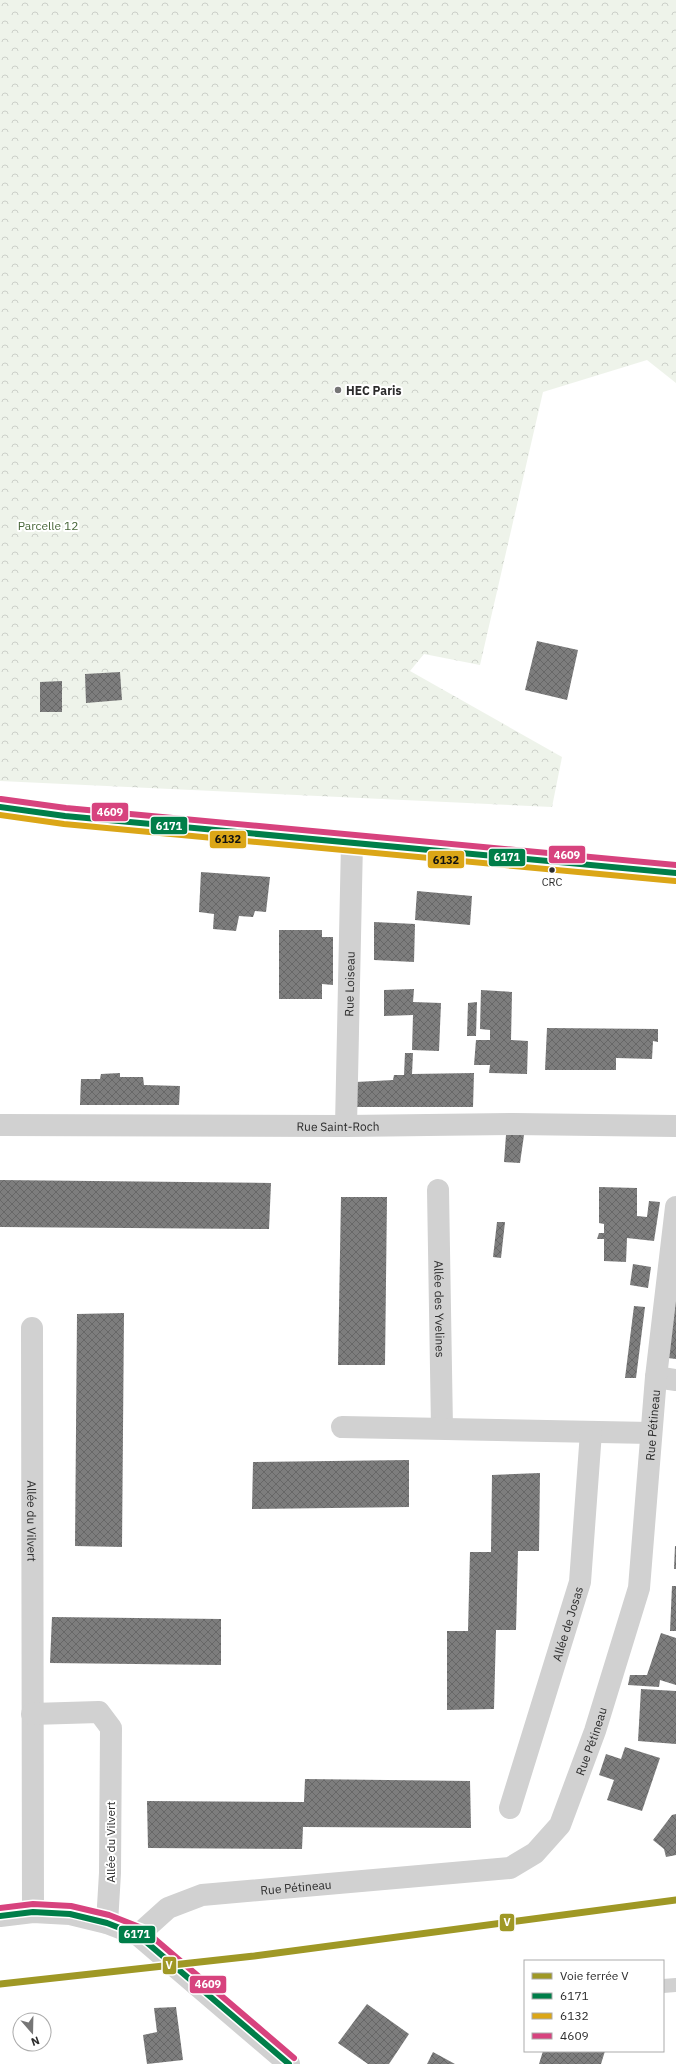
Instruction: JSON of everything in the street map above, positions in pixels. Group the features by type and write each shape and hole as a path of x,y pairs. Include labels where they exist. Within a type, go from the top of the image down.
{"main road":[{"path":"0,807 65,816 676,873"}],"street":[{"name":"Rue Loiseau","path":"346,1126 352,842"},
{"name":"Rue Saint-Roch","path":"0,1125 346,1126 513,1124 676,1126"},
{"name":"Allée des Yvelines","path":"438,1190 442,1428"},
{"name":"Rue Pétineau","path":"138,1935 168,1908 202,1895 510,1868 535,1853 560,1826 596,1731 639,1588 651,1433 666,1378 676,1207"},
{"name":"Allée du Vilvert","path":"32,1328 32,1912"},
{"path":"342,1427 651,1433"},
{"name":"Allée de Josas","path":"510,1808 580,1582 591,1432"},
{"name":"Allée du Vilvert","path":"32,1714 99,1712 110,1728 110,1873 107,1922"},
{"path":"0,1916 32,1912 70,1914 107,1922 138,1935 289,2064"}],"lane":[{"path":"664,1986 676,1984"}],"green space":[{"name":"HEC Paris","path":"0,0 676,0 676,383 647,360 543,392 480,665 424,654 410,671 562,757 552,807 0,781"}],"building":[{"path":"537,641 578,650 567,700 525,690"},
{"path":"120,672 122,700 86,703 85,674"},
{"path":"62,681 62,712 40,712 40,682"},
{"path":"201,872 270,877 266,912 255,911 253,917 239,916 236,931 213,929 214,914 199,912"},
{"path":"417,891 472,896 470,925 415,920"},
{"path":"374,922 415,924 414,962 374,960"},
{"path":"279,930 322,930 322,937 333,937 333,985 322,984 322,999 279,999"},
{"path":"414,989 413,1002 441,1003 439,1051 412,1050 413,1015 384,1016 384,990"},
{"path":"481,990 512,992 511,1040 528,1041 527,1074 489,1073 490,1065 474,1065 476,1040 490,1040 490,1030 480,1029"},
{"path":"477,1002 476,1036 467,1036 468,1003"},
{"path":"547,1028 658,1029 658,1042 653,1041 652,1059 616,1058 616,1070 545,1070"},
{"path":"405,1053 413,1053 412,1074 474,1073 473,1107 356,1107 356,1082 393,1080 394,1075 404,1075"},
{"path":"120,1073 120,1077 143,1077 144,1085 180,1086 179,1105 80,1105 81,1079 100,1079 101,1074"},
{"path":"506,1135 524,1135 520,1163 504,1162"},
{"path":"0,1180 271,1183 269,1229 0,1227"},
{"path":"599,1187 637,1188 637,1216 647,1217 649,1201 660,1202 654,1241 627,1238 626,1262 604,1261 604,1239 597,1239 599,1233 604,1233 604,1224 599,1223"},
{"path":"341,1197 387,1197 385,1365 338,1365"},
{"path":"497,1222 505,1222 501,1258 493,1257"},
{"path":"633,1264 651,1267 648,1288 630,1285"},
{"path":"676,1293 676,1359 668,1358"},
{"path":"634,1306 645,1307 636,1378 625,1378"},
{"path":"124,1313 122,1547 75,1546 77,1314"},
{"path":"409,1460 409,1507 252,1509 253,1462"},
{"path":"540,1473 539,1551 518,1551 516,1630 496,1630 494,1709 447,1710 447,1631 468,1631 470,1552 491,1552 492,1475"},
{"path":"675,1546 676,1569 674,1569"},
{"path":"672,1586 676,1586 676,1631 670,1631"},
{"path":"52,1617 221,1619 221,1665 50,1663"},
{"path":"661,1633 676,1638 676,1685 660,1680 659,1687 628,1685 630,1675 647,1675"},
{"path":"641,1689 676,1691 676,1744 638,1741"},
{"path":"625,1747 660,1758 642,1811 607,1800 614,1780 599,1775 606,1754 621,1759"},
{"path":"305,1779 470,1781 471,1828 303,1827 302,1849 148,1848 147,1801 304,1802"},
{"path":"676,1814 676,1855 666,1857 664,1849 653,1840 672,1815"},
{"path":"367,2004 409,2034 389,2064 368,2064 338,2043"},
{"path":"176,2007 183,2060 147,2064 143,2035 157,2032 154,2008"},
{"path":"433,2052 455,2064 427,2064"},
{"path":"543,2052 605,2052 601,2064 539,2064"}],"rail line":[{"name":"V","path":"0,1984 254,1956 676,1900"}],"transit line":[{"name":"4609","path":"1,799 66,808 676,865"},
{"name":"6171","path":"0,807 65,816 676,873"},
{"name":"6132","path":"0,815 64,824 675,881"},
{"name":"4609","path":"0,1908 33,1904 71,1906 109,1915 142,1928 294,2058"},
{"name":"6171","path":"0,1916 33,1912 70,1914 107,1923 138,1935 289,2064"}],"place":[{"name":"HEC Paris","path":"338,390"},
{"name":"CRC","path":"552,870"}],"park label":[{"name":"Parcelle 12","path":"48,525"}]}
